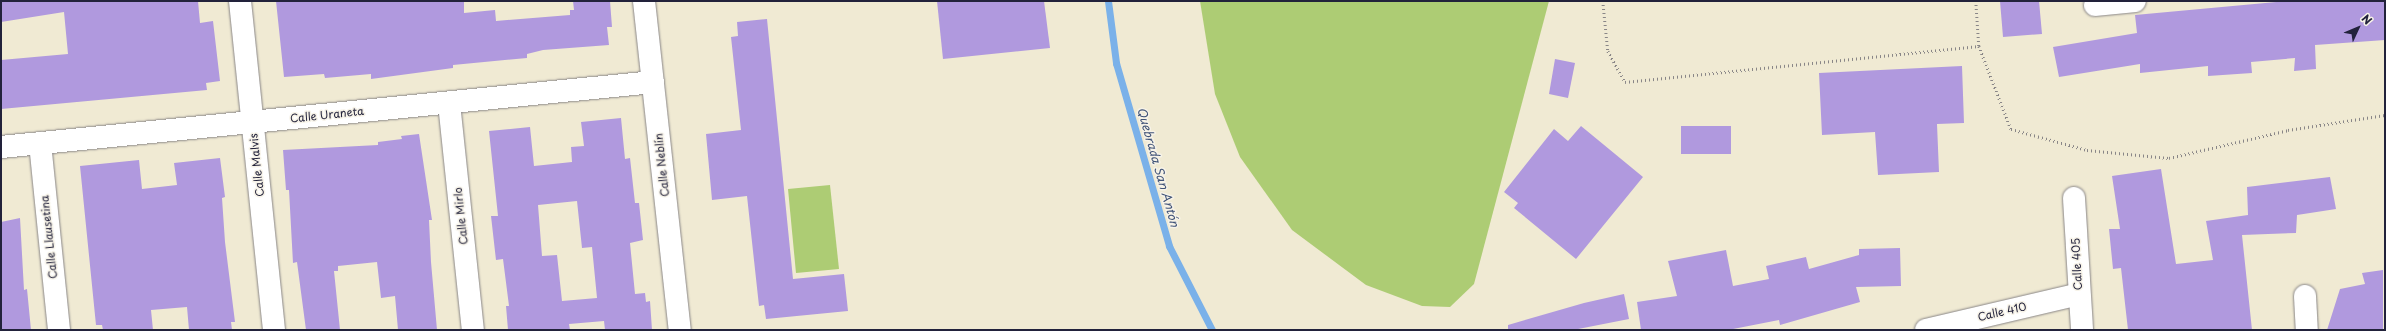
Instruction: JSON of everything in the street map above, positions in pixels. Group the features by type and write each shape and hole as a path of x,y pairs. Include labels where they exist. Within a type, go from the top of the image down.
{"street":[{"name":"Calle Malvis","path":"240,1 274,330"},
{"name":"Calle Neblín","path":"644,1 680,330"},
{"path":"2095,5 2135,1"},
{"name":"Calle Uraneta","path":"1,147 653,82"},
{"name":"Calle Mirlo","path":"449,103 473,330"},
{"name":"Calle Llausetina","path":"40,143 59,330"},
{"name":"Calle 405","path":"2074,198 2082,330"},
{"name":"Calle 410","path":"1926,330 2079,294"},
{"path":"2305,296 2308,330"}],"path":[{"path":"1603,1 1608,51 1625,82 1979,46"},
{"path":"1976,1 1979,46 2011,129 2087,150 2169,158 2288,130 2385,115"}],"green space":[{"path":"1200,1 1549,1 1474,284 1450,307 1422,306 1366,285 1292,230 1240,157 1215,94"},
{"path":"830,185 839,269 796,273 788,189"}],"building":[{"path":"1,1 198,1 200,23 213,21 220,81 206,83 207,90 1,109 1,60 68,54 64,12 1,22"},
{"path":"276,1 464,1 464,13 495,10 496,21 570,15 570,10 574,10 573,1 610,1 612,27 607,27 609,45 543,50 527,54 527,58 453,65 453,68 371,79 371,74 325,78 324,74 284,77"},
{"path":"937,1 1044,1 1050,48 943,59"},
{"path":"2000,1 2039,1 2042,34 2003,37"},
{"path":"2287,1 2385,1 2385,40 2315,45 2316,69 2294,71 2295,58 2251,62 2252,73 2208,76 2208,66 2140,73 2140,64 2059,77 2053,47 2137,33 2135,15"},
{"path":"767,19 793,279 844,274 848,311 766,319 764,305 759,306 747,196 712,200 706,134 741,130 731,37 738,36 737,22"},
{"path":"1555,59 1575,63 1568,98 1549,94"},
{"path":"1962,66 1964,123 1937,124 1939,172 1878,175 1875,132 1822,135 1819,73"},
{"path":"621,118 625,159 630,158 635,203 639,203 643,240 630,243 635,294 645,293 646,302 650,301 652,330 605,330 604,321 569,324 570,330 508,330 506,306 509,306 503,259 496,260 491,216 498,216 489,131 530,127 534,166 572,162 571,147 584,146 581,122","holes":["577,201 582,248 592,247 597,298 562,301 557,255 542,256 538,205"]},
{"path":"1581,126 1643,177 1576,259 1514,208 1518,203 1504,192 1554,129 1568,141"},
{"path":"1681,126 1731,126 1731,154 1681,154"},
{"path":"419,134 432,220 429,220 437,330 398,330 395,296 381,298 377,262 338,266 338,271 334,271 340,330 306,330 297,262 293,263 289,190 286,190 283,150 378,145 378,142 402,139 401,136"},
{"path":"220,158 225,197 222,198 225,242 235,322 231,322 232,330 189,330 187,307 151,310 153,330 103,330 102,325 96,325 80,166 139,160 142,189 177,185 174,163"},
{"path":"2161,169 2176,264 2213,260 2206,221 2248,215 2247,187 2330,177 2336,209 2297,215 2296,233 2242,235 2252,330 2128,330 2121,268 2113,269 2109,229 2120,229 2112,176"},
{"path":"20,218 24,290 27,289 31,330 1,330 1,222"},
{"path":"1900,248 1901,286 1856,287 1860,302 1780,325 1779,320 1728,330 1641,330 1637,302 1677,296 1668,261 1726,250 1733,286 1769,279 1766,266 1806,257 1809,269 1859,255 1859,249"},
{"path":"2383,270 2383,330 2327,330 2340,289 2365,284 2362,273"},
{"path":"1624,294 1629,319 1573,330 1508,330 1508,325 1584,303"}],"waterway":[{"name":"Quebrada San Antón","path":"1108,1 1116,63 1169,246 1212,330"}]}
